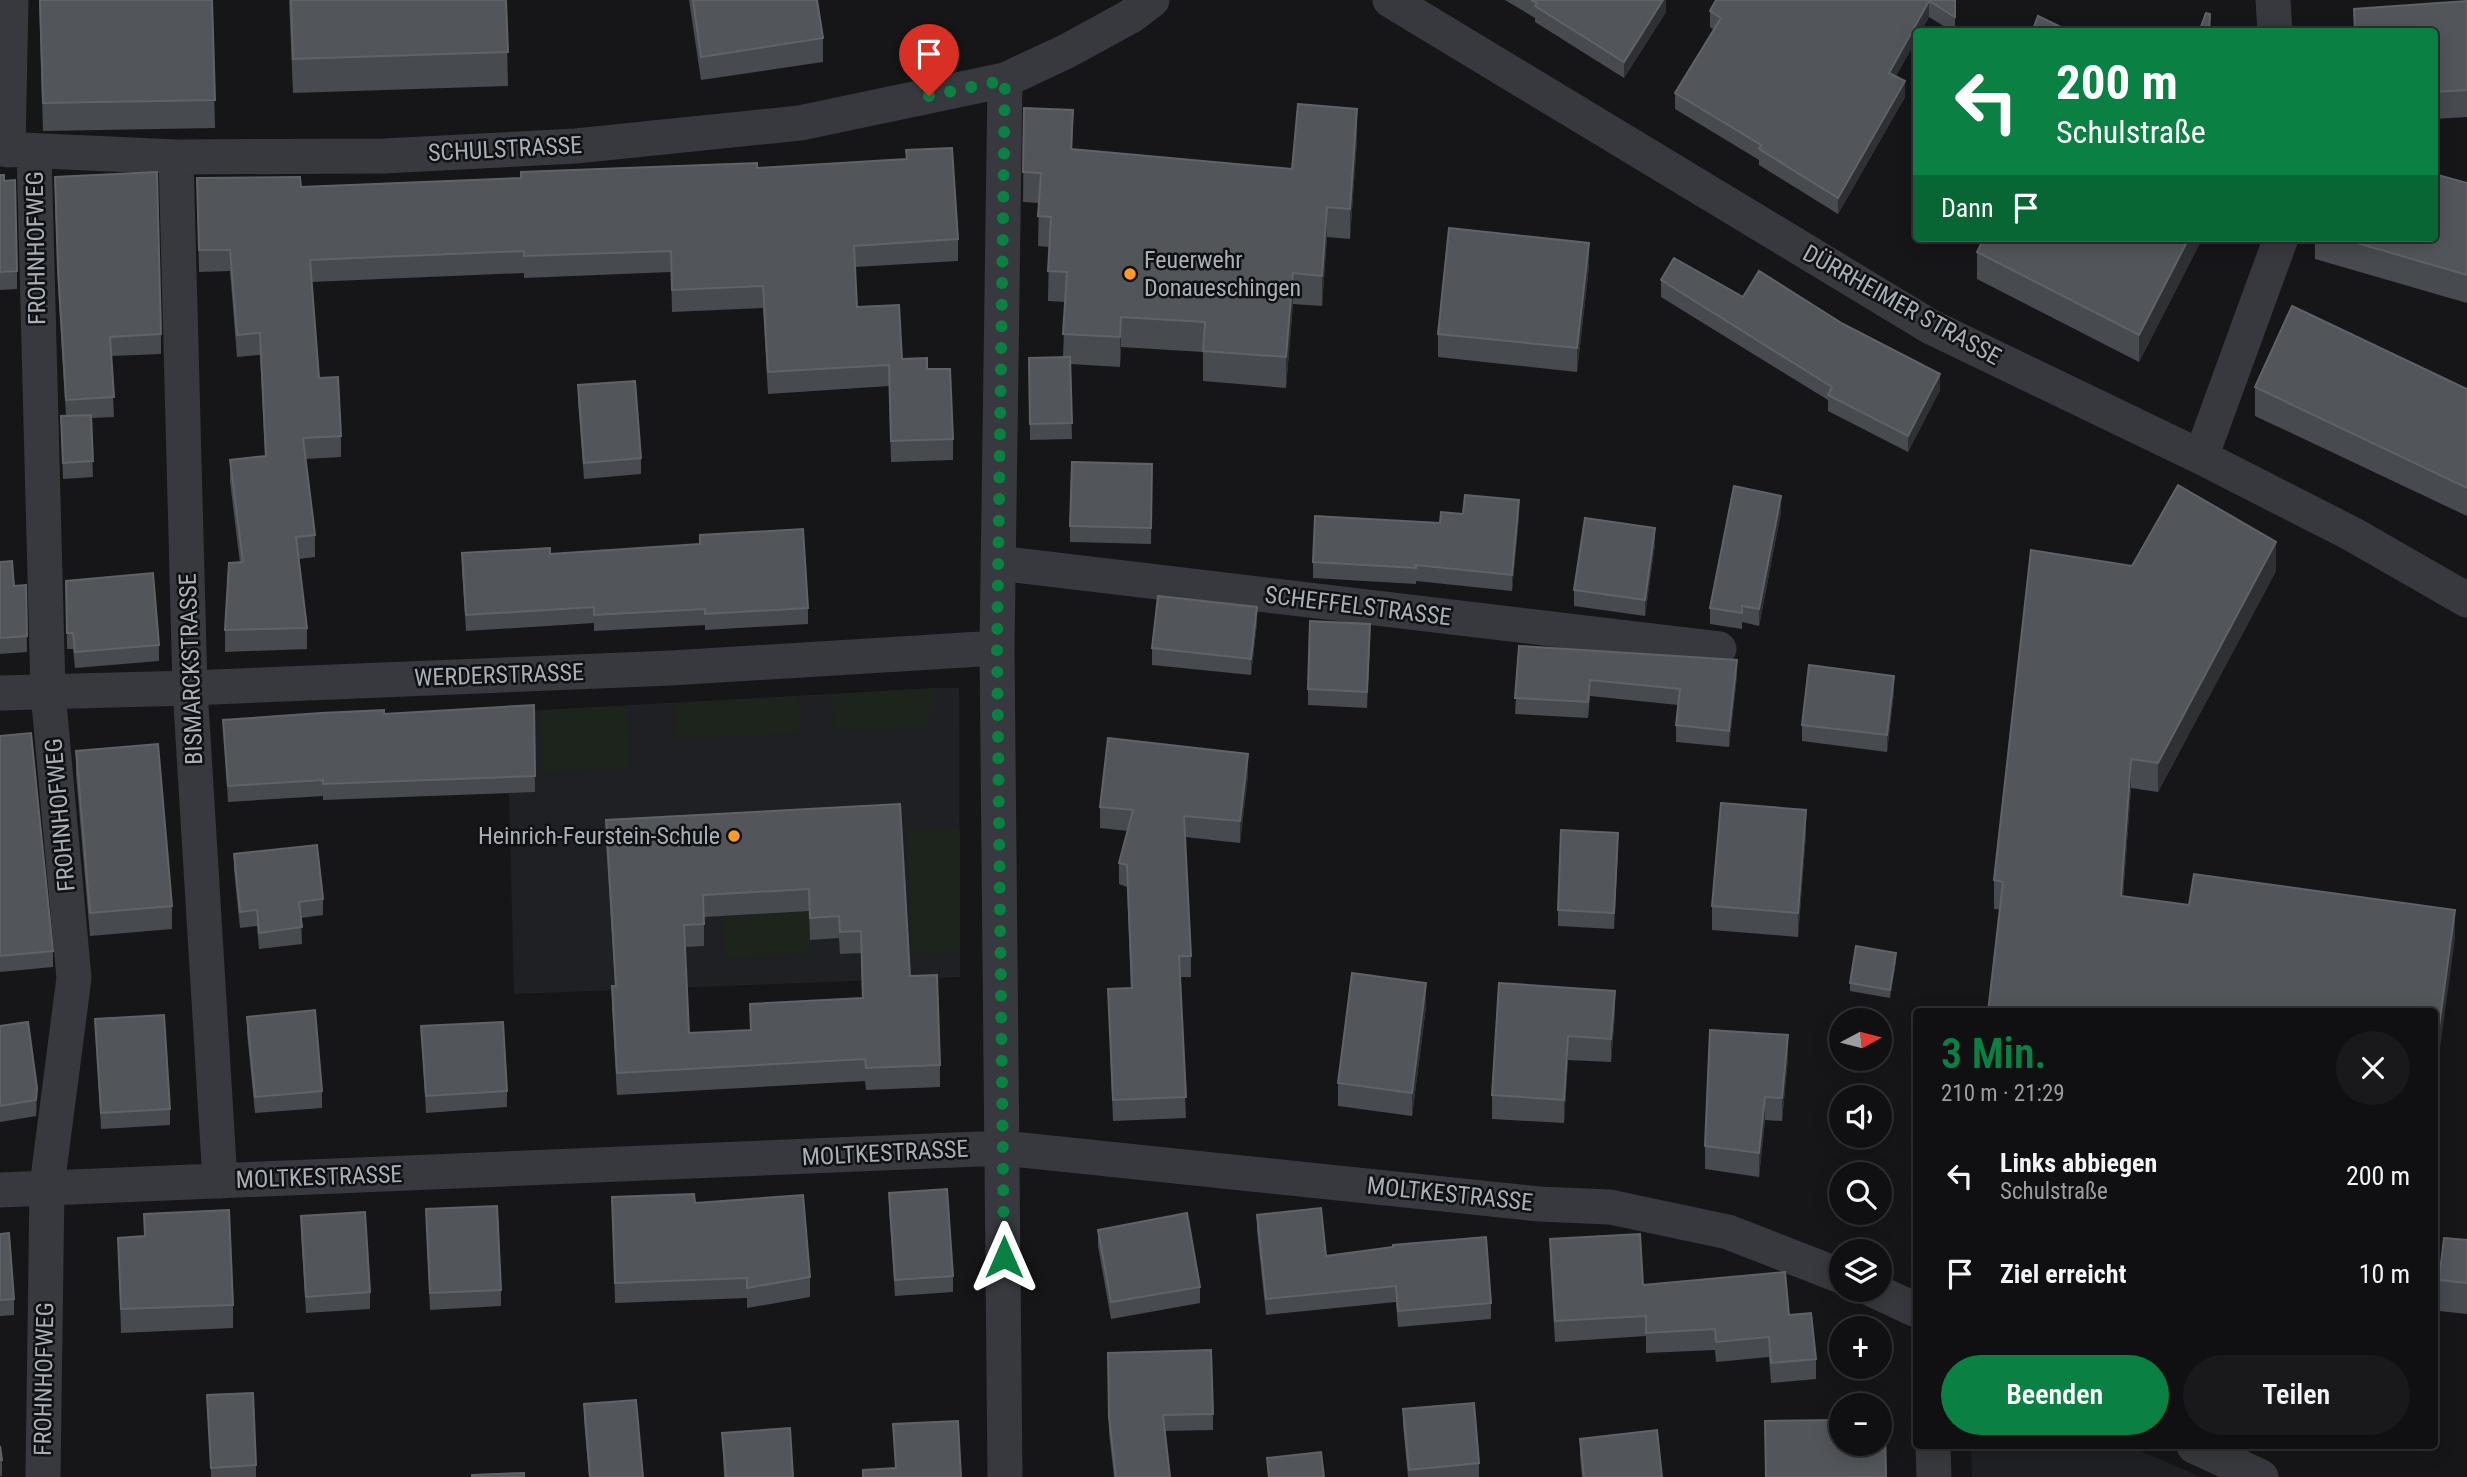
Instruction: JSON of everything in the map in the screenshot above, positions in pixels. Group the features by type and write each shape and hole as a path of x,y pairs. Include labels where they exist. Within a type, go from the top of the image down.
{"street":[{"name":"FROHNHOFWEG","path":"11,0 14,150 48,692 74,978 47,1186 43,1477"},
{"name":"SCHULSTRASSE","path":"14,150 176,157 384,156 576,146 800,123 1005,80 1067,51 1131,16 1152,0"},
{"name":"DÜRRHEIMER STRASSE","path":"1391,0 1931,327 2201,457 2351,534 2467,600"},
{"path":"2273,0 2276,28"},
{"path":"1005,80 997,648 1005,1477"},
{"name":"BISMARCKSTRASSE","path":"176,157 190,688 220,1181"},
{"path":"2201,457 2280,242"},
{"name":"SCHEFFELSTRASSE","path":"998,563 1719,649"},
{"name":"WERDERSTRASSE","path":"0,693 190,688 657,668 997,648"},
{"name":"MOLTKESTRASSE","path":"0,1190 1003,1147 1539,1203 1610,1207 1728,1232 1829,1271"},
{"path":"1892,1299 1913,1309"},
{"path":"1933,1449 1934,1477"},
{"path":"2200,1449 2261,1477"}],"shaded area":[{"path":"934,688 934,713 925,713 925,727 834,730 833,694"},
{"name":"Heinrich-Feurstein-Schule","path":"959,688 960,977 514,994 507,712"},
{"path":"798,696 800,733 676,739 676,704"},
{"path":"628,706 630,769 542,773 540,710"},
{"path":"906,830 960,830 960,951 913,953"},
{"path":"809,911 811,954 725,958 723,916"},
{"path":"1971,1449 2136,1449 2201,1477 1972,1477"}],"building":[{"path":"40,0 212,0 215,100 43,103"},
{"path":"291,0 506,0 508,52 293,59"},
{"path":"693,0 817,0 823,38 701,57"},
{"path":"1531,0 1663,0 1624,62 1535,6 1537,3"},
{"path":"1716,0 1955,0 1955,17 1929,1 1913,28 1889,73 1905,81 1838,198 1759,149 1761,145 1675,93 1721,18 1710,11"},
{"path":"2467,1 2467,90 2438,92 2438,28 2355,28 2354,9"},
{"path":"2206,13 2210,14 2209,28 2200,28"},
{"path":"2038,16 2063,28 2034,28"},
{"path":"1298,104 1357,109 1350,209 1327,207 1322,276 1293,273 1286,357 1203,351 1205,322 1121,317 1120,337 1063,334 1067,272 1048,271 1051,217 1038,216 1041,173 1023,172 1024,108 1073,110 1071,149 1292,169"},
{"path":"952,148 958,239 854,246 857,307 899,305 902,359 927,358 927,369 950,369 953,439 891,441 889,365 768,372 763,286 672,290 671,251 524,256 524,251 310,260 319,378 338,377 341,436 303,438 315,535 296,537 307,628 225,630 229,563 243,562 230,460 266,456 260,333 237,335 230,250 199,250 197,178 300,177 301,187 521,178 521,172 757,163 757,168 907,159 906,150"},
{"path":"157,172 161,334 110,337 114,397 66,400 55,177"},
{"path":"0,175 4,175 4,181 15,180 17,271 0,272"},
{"path":"2438,175 2467,183 2467,275 2354,242 2438,242"},
{"path":"1449,228 1589,243 1577,348 1438,334"},
{"path":"1982,242 2187,242 2139,335 1977,252"},
{"path":"1674,258 1743,297 1759,271 1843,324 1940,374 1908,436 1828,395 1832,387 1661,280"},
{"path":"2292,306 2467,389 2467,488 2255,387"},
{"path":"1070,357 1072,423 1030,424 1029,358"},
{"path":"635,381 641,458 584,463 578,385"},
{"path":"91,415 93,461 63,463 61,416"},
{"path":"1072,462 1152,464 1151,528 1070,526"},
{"path":"2178,485 2276,542 2158,763 2131,759 2121,896 2189,905 2194,874 2455,910 2438,1034 2438,1008 1988,1008 2003,882 1994,880 2031,550 2132,566"},
{"path":"1734,486 1781,496 1759,609 1742,606 1742,613 1710,608"},
{"path":"1465,495 1519,500 1512,575 1416,565 1416,568 1313,562 1315,516 1440,523 1441,512 1463,514"},
{"path":"1585,518 1655,528 1645,600 1574,590"},
{"path":"803,529 808,608 705,614 705,609 594,615 594,607 466,615 462,553 550,548 550,554 700,544 700,535"},
{"path":"12,561 14,586 26,585 27,636 0,638 0,562"},
{"path":"153,573 159,645 75,652 73,633 67,633 66,581"},
{"path":"1158,596 1257,607 1251,659 1152,648"},
{"path":"1310,621 1370,624 1367,692 1308,689"},
{"path":"1519,646 1737,660 1729,731 1676,725 1680,689 1590,680 1588,702 1515,698"},
{"path":"1809,665 1894,676 1887,735 1802,725"},
{"path":"534,705 535,776 323,784 323,780 228,786 223,720 321,713 384,710 384,714"},
{"path":"31,733 53,951 0,956 0,736"},
{"path":"1108,738 1248,754 1240,821 1184,816 1191,956 1179,956 1186,1097 1113,1100 1108,989 1132,988 1127,865 1119,863 1133,810 1100,807"},
{"path":"158,744 172,906 90,913 76,751"},
{"path":"1721,803 1806,810 1798,913 1712,906"},
{"path":"900,804 910,976 937,975 940,1065 866,1068 865,1059 617,1073 612,986 616,986 606,820","holes":["809,889 810,918 839,916 840,932 861,931 863,998 750,1004 751,1030 689,1033 684,925 704,924 703,895"]},
{"path":"1561,830 1618,833 1614,913 1558,910"},
{"path":"317,845 323,899 299,902 302,927 259,933 257,910 240,912 234,854"},
{"path":"1856,946 1896,953 1890,990 1850,983"},
{"path":"1352,973 1426,983 1412,1093 1338,1083"},
{"path":"1499,983 1615,991 1611,1039 1568,1036 1564,1100 1492,1095"},
{"path":"315,1010 322,1091 255,1097 247,1017"},
{"path":"164,1015 170,1109 101,1113 95,1019"},
{"path":"28,1022 37,1088 36,1100 0,1106 0,1026"},
{"path":"503,1022 507,1091 426,1096 421,1026"},
{"path":"1710,1030 1788,1035 1782,1098 1765,1097 1759,1153 1705,1146"},
{"path":"947,1189 953,1276 895,1280 889,1193"},
{"path":"694,1194 695,1203 803,1195 810,1277 747,1288 747,1278 615,1283 612,1197"},
{"path":"497,1206 501,1290 430,1293 426,1209"},
{"path":"1321,1208 1326,1256 1393,1245 1486,1237 1491,1303 1398,1311 1396,1286 1266,1299 1257,1215"},
{"path":"229,1210 233,1305 121,1309 118,1238 145,1236 144,1214"},
{"path":"365,1212 370,1292 306,1297 301,1216"},
{"path":"1187,1213 1200,1287 1111,1302 1098,1230"},
{"path":"9,1233 14,1299 0,1300 0,1234"},
{"path":"1640,1234 1643,1285 1785,1272 1789,1315 1811,1313 1816,1359 1771,1363 1769,1337 1716,1342 1715,1329 1646,1333 1646,1316 1555,1321 1550,1239"},
{"path":"2444,1238 2467,1240 2467,1283 2439,1280"},
{"path":"1211,1350 1213,1414 1163,1415 1170,1477 1116,1477 1109,1417 1108,1353"},
{"path":"253,1393 256,1465 211,1468 207,1395"},
{"path":"636,1400 643,1477 590,1477 584,1404"},
{"path":"1474,1403 1479,1463 1409,1470 1403,1409"},
{"path":"1829,1420 1829,1456 1886,1456 1886,1477 1766,1477 1765,1421"},
{"path":"958,1421 961,1477 863,1477 863,1470 896,1468 893,1424"},
{"path":"790,1428 793,1477 726,1477 722,1433"},
{"path":"1657,1430 1662,1477 1584,1477 1580,1439"},
{"path":"1321,1452 1324,1477 1269,1477 1267,1458"},
{"path":"524,1473 524,1477 472,1477 472,1475"}],"place":[{"name":"Feuerwehr Donaueschingen","path":"1130,274"},
{"name":"Heinrich-Feurstein-Schule","path":"734,836"}],"route":[{"path":"929,96 1005,80 997,648 1004,1257"}]}
